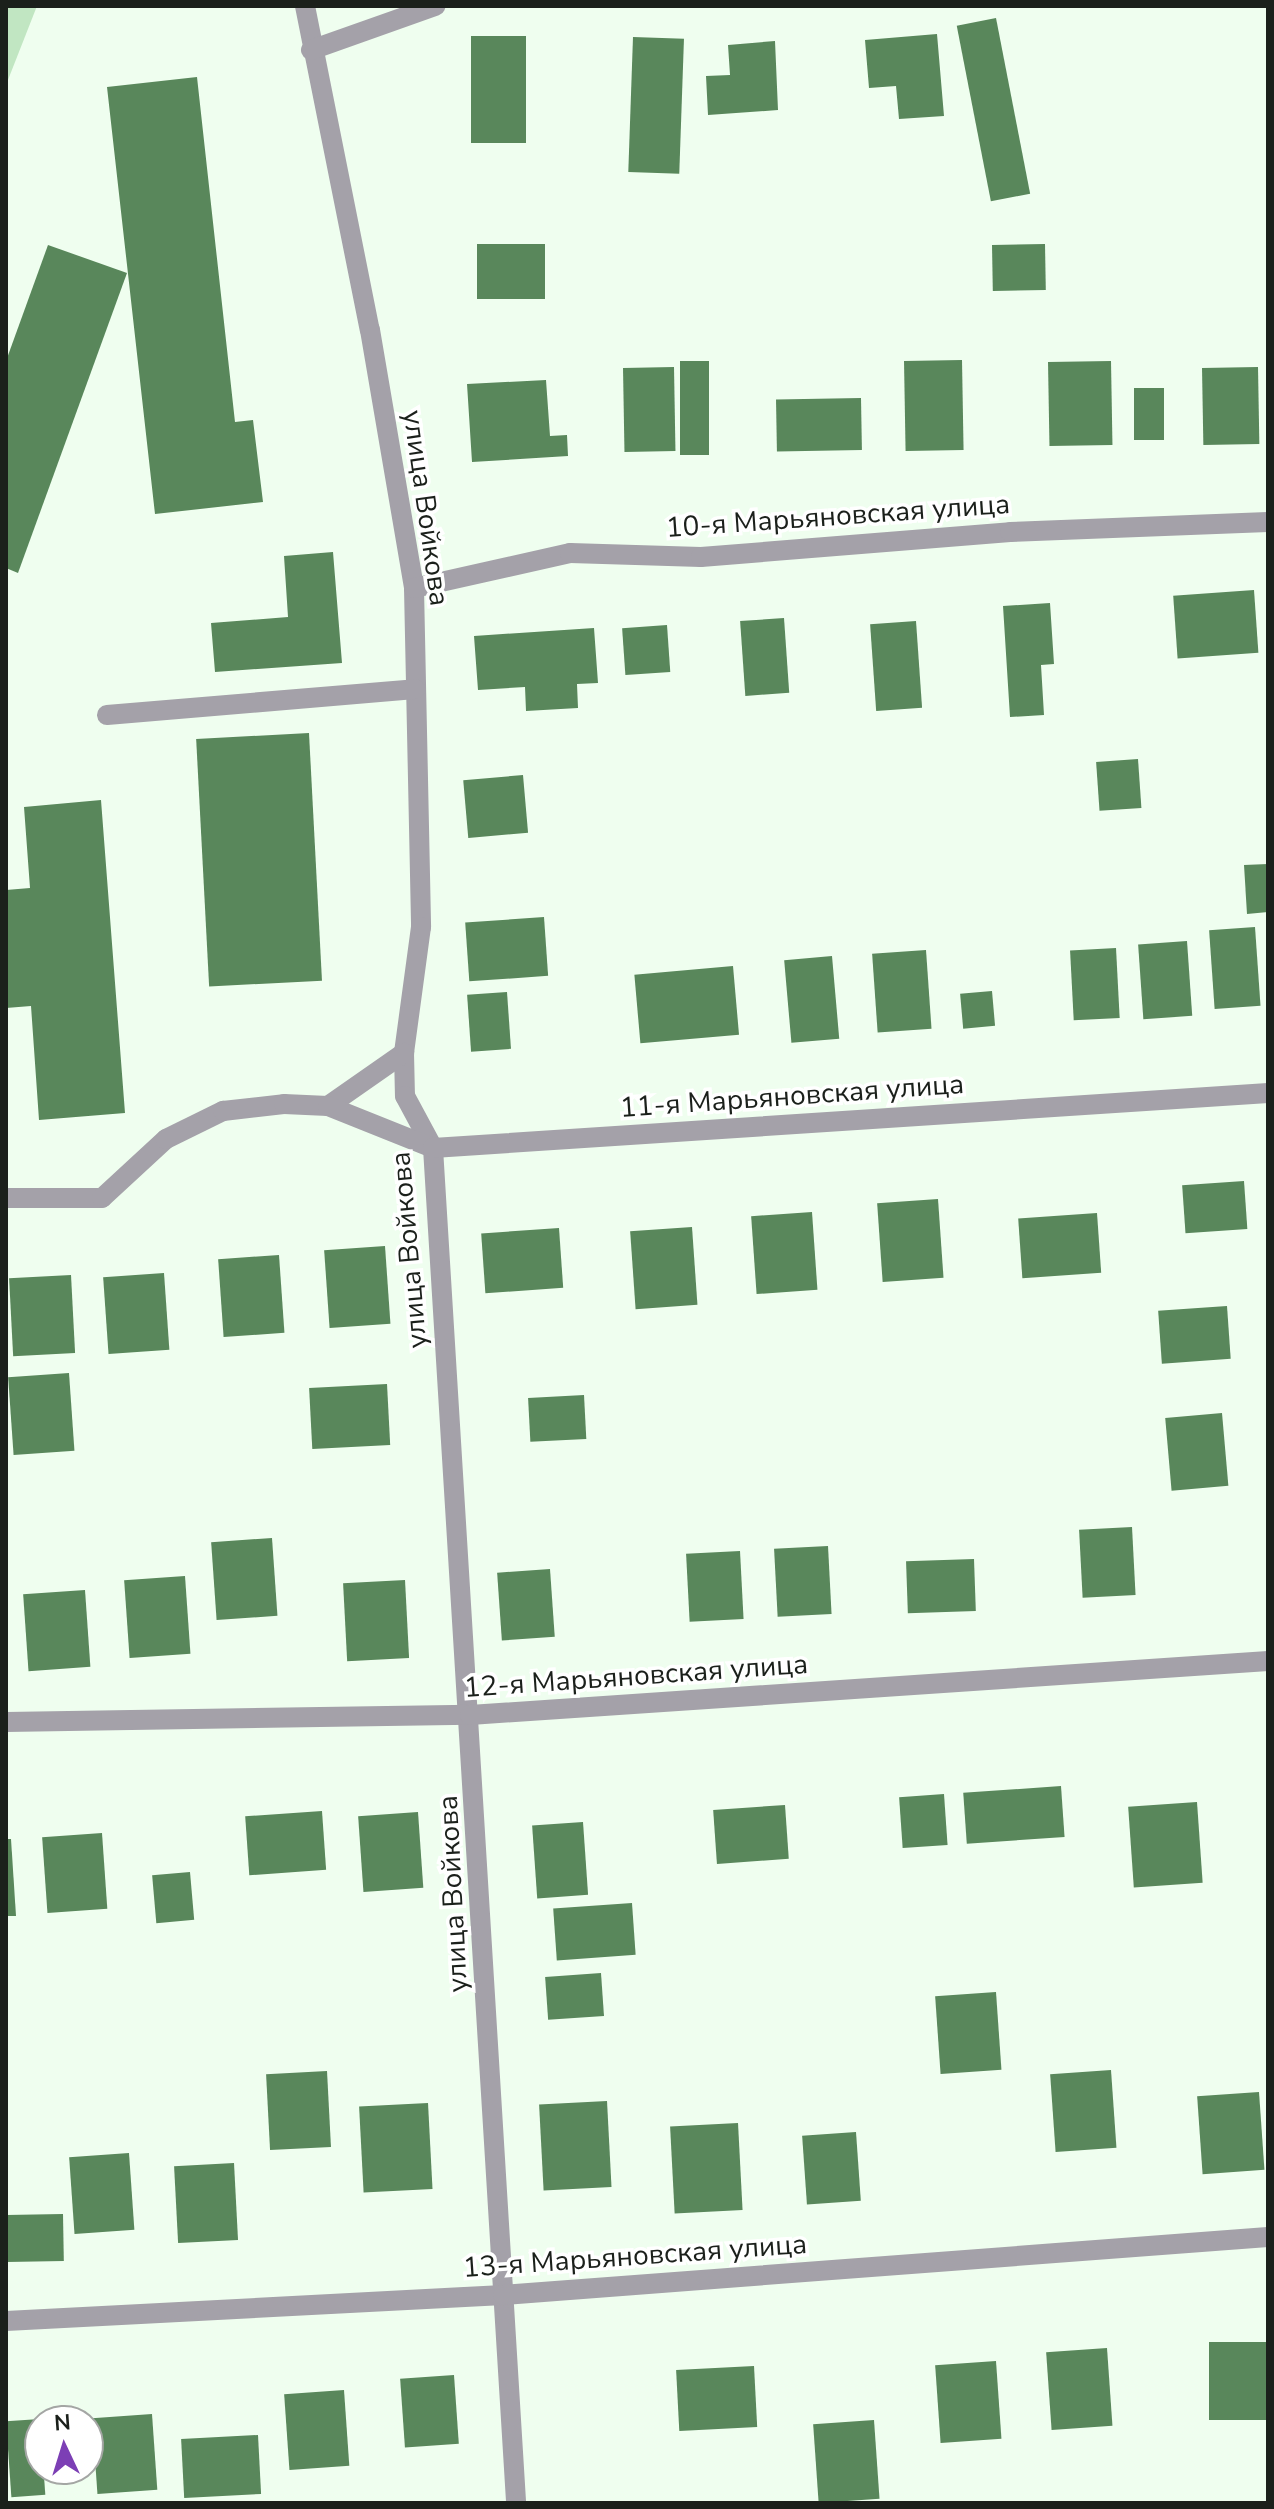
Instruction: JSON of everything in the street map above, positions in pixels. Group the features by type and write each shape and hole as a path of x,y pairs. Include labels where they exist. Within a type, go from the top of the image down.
{"street":[{"name":"улица Войкова","path":"305,6 311,50 370,330 414,588 421,927 404,1053 405,1096 433,1148 516,2503"},
{"path":"311,50 435,6"},
{"name":"10-я Марьяновская улица","path":"414,588 570,553 701,557 1010,532 1268,522"},
{"path":"107,715 415,689"},
{"path":"328,1106 404,1053"},
{"name":"11-я Марьяновская улица","path":"6,1198 102,1198 166,1139 223,1111 328,1106 433,1148 1268,1093"},
{"name":"12-я Марьяновская улица","path":"6,1722 470,1715 1268,1661"},
{"name":"13-я Марьяновская улица","path":"6,2321 503,2295 1268,2237"}],"green space":[{"path":"6,6 37,6 6,85"}],"building":[{"path":"996,18 1030,194 991,201 957,26"},
{"path":"937,34 944,116 899,119 896,86 869,88 865,40"},
{"path":"471,36 526,36 526,143 471,143"},
{"path":"633,37 684,39 679,174 628,172"},
{"path":"775,41 778,110 708,115 706,76 730,75 728,45"},
{"path":"197,77 235,422 253,420 263,502 155,514 107,87"},
{"path":"477,244 545,244 545,299 477,299"},
{"path":"1045,244 1046,290 993,291 992,245"},
{"path":"48,245 127,273 18,573 6,568 6,361"},
{"path":"962,360 964,450 906,451 904,361"},
{"path":"680,361 709,361 709,455 680,455"},
{"path":"1111,361 1112,445 1049,446 1048,362"},
{"path":"674,367 675,451 624,452 623,368"},
{"path":"1258,367 1259,444 1203,445 1202,368"},
{"path":"546,380 550,436 567,435 568,456 472,462 467,384"},
{"path":"1134,388 1164,388 1164,440 1134,440"},
{"path":"861,398 862,450 777,451 776,399"},
{"path":"333,552 342,663 215,672 211,623 288,617 284,556"},
{"path":"1254,590 1258,653 1178,658 1173,596"},
{"path":"1050,603 1054,664 1041,665 1044,715 1010,717 1003,606"},
{"path":"784,618 789,693 745,696 740,621"},
{"path":"916,621 922,708 876,711 870,624"},
{"path":"667,625 670,672 625,675 622,628"},
{"path":"594,628 598,683 577,684 578,708 526,711 525,687 478,690 474,636"},
{"path":"309,733 322,981 209,987 196,739"},
{"path":"1138,759 1141,808 1100,811 1096,762"},
{"path":"523,775 528,833 468,838 463,780"},
{"path":"101,800 125,1113 39,1120 31,1006 6,1008 6,890 30,888 24,807"},
{"path":"1268,864 1268,912 1247,914 1244,865"},
{"path":"544,917 548,976 469,981 465,923"},
{"path":"1255,927 1261,1006 1215,1009 1209,930"},
{"path":"1187,941 1192,1016 1143,1019 1138,944"},
{"path":"1116,948 1120,1018 1074,1020 1070,950"},
{"path":"926,950 932,1029 878,1033 872,954"},
{"path":"832,956 839,1039 791,1043 784,960"},
{"path":"733,966 739,1035 640,1043 634,975"},
{"path":"992,991 995,1026 963,1029 960,994"},
{"path":"507,992 511,1049 471,1052 467,995"},
{"path":"1244,1181 1247,1229 1185,1233 1182,1185"},
{"path":"938,1199 944,1278 883,1282 877,1203"},
{"path":"812,1212 817,1290 757,1294 751,1216"},
{"path":"1097,1213 1101,1273 1022,1278 1018,1219"},
{"path":"692,1227 697,1305 636,1309 630,1231"},
{"path":"559,1228 563,1288 485,1293 481,1233"},
{"path":"385,1246 390,1324 330,1328 324,1250"},
{"path":"279,1255 284,1333 224,1337 218,1259"},
{"path":"164,1273 169,1350 109,1354 103,1277"},
{"path":"71,1275 75,1353 13,1356 9,1278"},
{"path":"1227,1306 1231,1359 1162,1364 1158,1311"},
{"path":"69,1373 74,1451 14,1455 8,1377"},
{"path":"387,1384 390,1445 312,1449 309,1388"},
{"path":"584,1395 586,1439 530,1442 528,1398"},
{"path":"1222,1413 1228,1486 1172,1491 1165,1418"},
{"path":"1132,1527 1136,1595 1083,1598 1079,1530"},
{"path":"272,1538 277,1616 217,1620 211,1542"},
{"path":"828,1546 832,1614 778,1617 774,1549"},
{"path":"740,1551 744,1619 690,1622 686,1554"},
{"path":"974,1559 976,1611 908,1613 906,1561"},
{"path":"550,1569 555,1637 502,1641 497,1573"},
{"path":"185,1576 190,1654 130,1658 124,1580"},
{"path":"405,1580 409,1658 347,1661 343,1583"},
{"path":"85,1590 90,1667 29,1671 23,1594"},
{"path":"1061,1786 1065,1837 967,1844 963,1793"},
{"path":"944,1794 948,1845 903,1848 899,1797"},
{"path":"1197,1802 1203,1883 1134,1888 1128,1807"},
{"path":"785,1805 789,1859 717,1864 713,1810"},
{"path":"322,1811 326,1870 249,1875 245,1816"},
{"path":"418,1812 423,1888 363,1892 358,1816"},
{"path":"583,1822 588,1895 537,1898 532,1826"},
{"path":"102,1833 107,1909 47,1913 42,1837"},
{"path":"6,1839 11,1839 16,1916 6,1916"},
{"path":"190,1872 194,1920 156,1923 152,1875"},
{"path":"632,1903 636,1955 557,1960 553,1909"},
{"path":"601,1973 604,2016 548,2020 545,1977"},
{"path":"996,1992 1001,2070 941,2074 935,1996"},
{"path":"1111,2070 1116,2148 1056,2152 1050,2074"},
{"path":"327,2071 331,2147 270,2150 266,2074"},
{"path":"1259,2092 1264,2170 1203,2174 1197,2096"},
{"path":"607,2101 612,2187 544,2190 539,2105"},
{"path":"428,2103 433,2189 364,2192 359,2107"},
{"path":"738,2123 743,2210 675,2213 670,2127"},
{"path":"856,2132 861,2201 807,2205 802,2136"},
{"path":"129,2153 134,2230 75,2234 69,2157"},
{"path":"234,2163 238,2240 178,2243 174,2166"},
{"path":"63,2214 64,2261 7,2262 6,2215"},
{"path":"1209,2342 1268,2342 1268,2420 1209,2420"},
{"path":"1107,2348 1112,2426 1052,2430 1046,2352"},
{"path":"996,2361 1001,2439 941,2443 935,2365"},
{"path":"754,2366 757,2427 679,2431 676,2370"},
{"path":"454,2375 459,2444 405,2448 400,2379"},
{"path":"344,2390 349,2466 289,2470 284,2394"},
{"path":"152,2414 157,2490 97,2494 97,2485 104,2485 104,2417"},
{"path":"24,2420 24,2485 45,2485 45,2495 11,2497 6,2421"},
{"path":"874,2420 880,2499 819,2503 813,2424"},
{"path":"258,2435 261,2494 184,2498 181,2439"}]}
